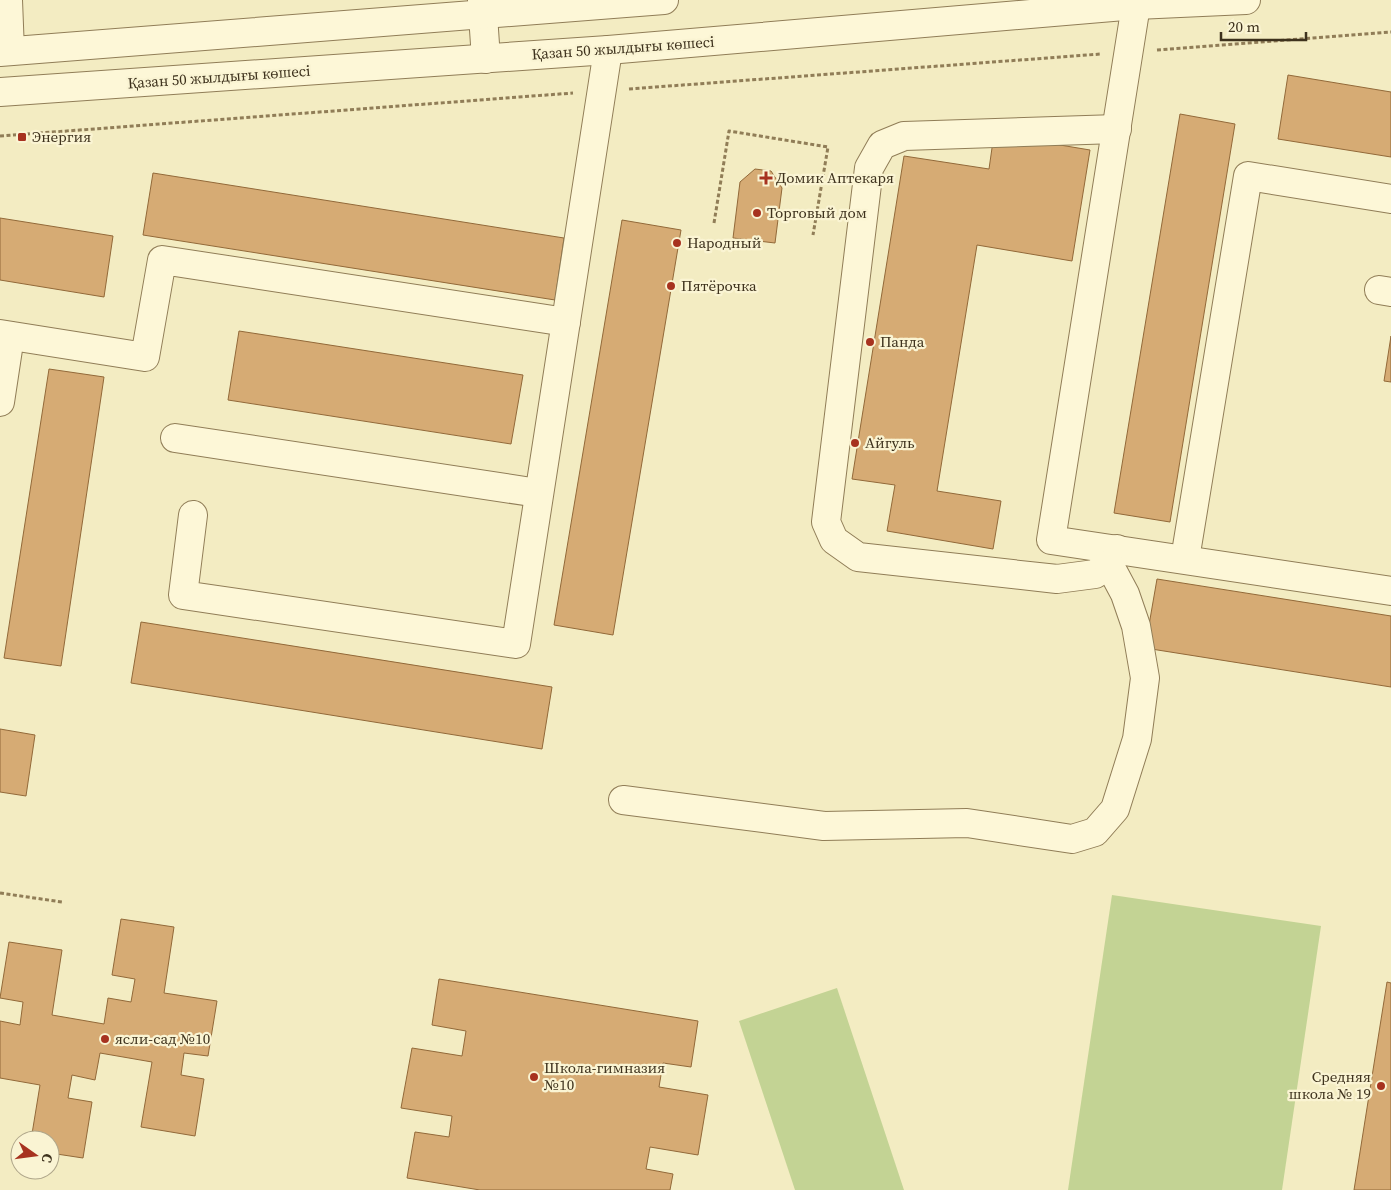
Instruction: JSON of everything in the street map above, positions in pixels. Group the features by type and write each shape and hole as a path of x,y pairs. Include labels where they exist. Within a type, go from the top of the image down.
{"street":[{"path":"8,0 5,52 482,7 664,0"},
{"name":"Қазан 50 жылдығы көшесі","path":"0,92 608,50 1136,5 1246,0"},
{"path":"1136,5 1051,540 1113,557 1185,560 1391,590"},
{"path":"482,7 486,59"},
{"path":"193,515 182,595 516,644 608,50"},
{"path":"1113,557 1095,574 1057,579 858,557 834,540 826,522 869,168 882,145 904,136 1117,129"},
{"path":"1185,560 1248,176 1391,200"},
{"path":"0,402 5,335 145,357 162,260 566,322"},
{"path":"175,438 538,493"},
{"path":"623,800 824,826 967,823 1072,839 1095,832 1114,809 1137,739 1145,678 1136,626 1113,557"}],"path":[{"path":"0,136 1391,32"},
{"path":"714,222 729,131 828,147 814,235"},
{"path":"0,893 62,902"}],"green space":[{"path":"1112,895 1321,926 1282,1190 1068,1190"},
{"path":"837,988 904,1190 795,1190 739,1021"}],"building":[{"path":"1288,75 1391,92 1391,157 1278,139"},
{"path":"1180,114 1235,124 1170,522 1114,513"},
{"path":"994,134 1090,150 1072,261 977,245 937,491 1001,501 993,549 887,531 895,485 852,479 904,156 989,169"},
{"name":"Торговый дом","path":"755,169 771,171 782,188 775,243 733,238 740,182"},
{"path":"153,173 564,238 555,300 143,235"},
{"path":"0,218 113,236 104,297 0,280"},
{"path":"622,220 681,230 613,635 554,625"},
{"path":"239,331 523,375 511,444 228,400"},
{"path":"1391,336 1391,382 1384,381"},
{"path":"49,369 104,377 61,666 4,658"},
{"path":"1157,579 1391,616 1391,687 1145,648"},
{"path":"141,622 552,687 542,749 131,683"},
{"path":"0,729 35,735 26,796 0,792"},
{"name":"ясли-сад №10","path":"121,919 174,927 164,993 217,1001 208,1056 184,1053 181,1075 204,1079 195,1136 141,1127 152,1062 100,1053 95,1080 72,1075 68,1098 92,1102 83,1158 60,1155 60,1130 33,1130 40,1085 0,1078 0,1021 20,1025 23,1002 0,998 9,942 62,950 52,1015 104,1024 108,998 131,1002 135,979 112,975"},
{"name":"Школа-гимназия №10","path":"439,979 698,1021 691,1067 663,1063 659,1087 708,1095 698,1155 650,1147 646,1169 673,1174 670,1190 480,1190 407,1178 415,1132 449,1137 452,1116 401,1108 412,1048 462,1056 466,1031 432,1025"},
{"name":"Средняя школа № 19","path":"1387,982 1391,983 1391,1190 1354,1190"}],"place":[{"name":"Энергия","path":"22,137"},
{"name":"Домик Аптекаря","path":"766,178"},
{"name":"Торговый дом","path":"757,213"},
{"name":"Народный","path":"677,243"},
{"name":"Пятёрочка","path":"671,286"},
{"name":"Панда","path":"870,342"},
{"name":"Айгуль","path":"855,443"},
{"name":"ясли-сад №10","path":"105,1039"},
{"name":"Школа-гимназия №10","path":"534,1077"},
{"name":"Средняя школа № 19","path":"1381,1086"}]}
